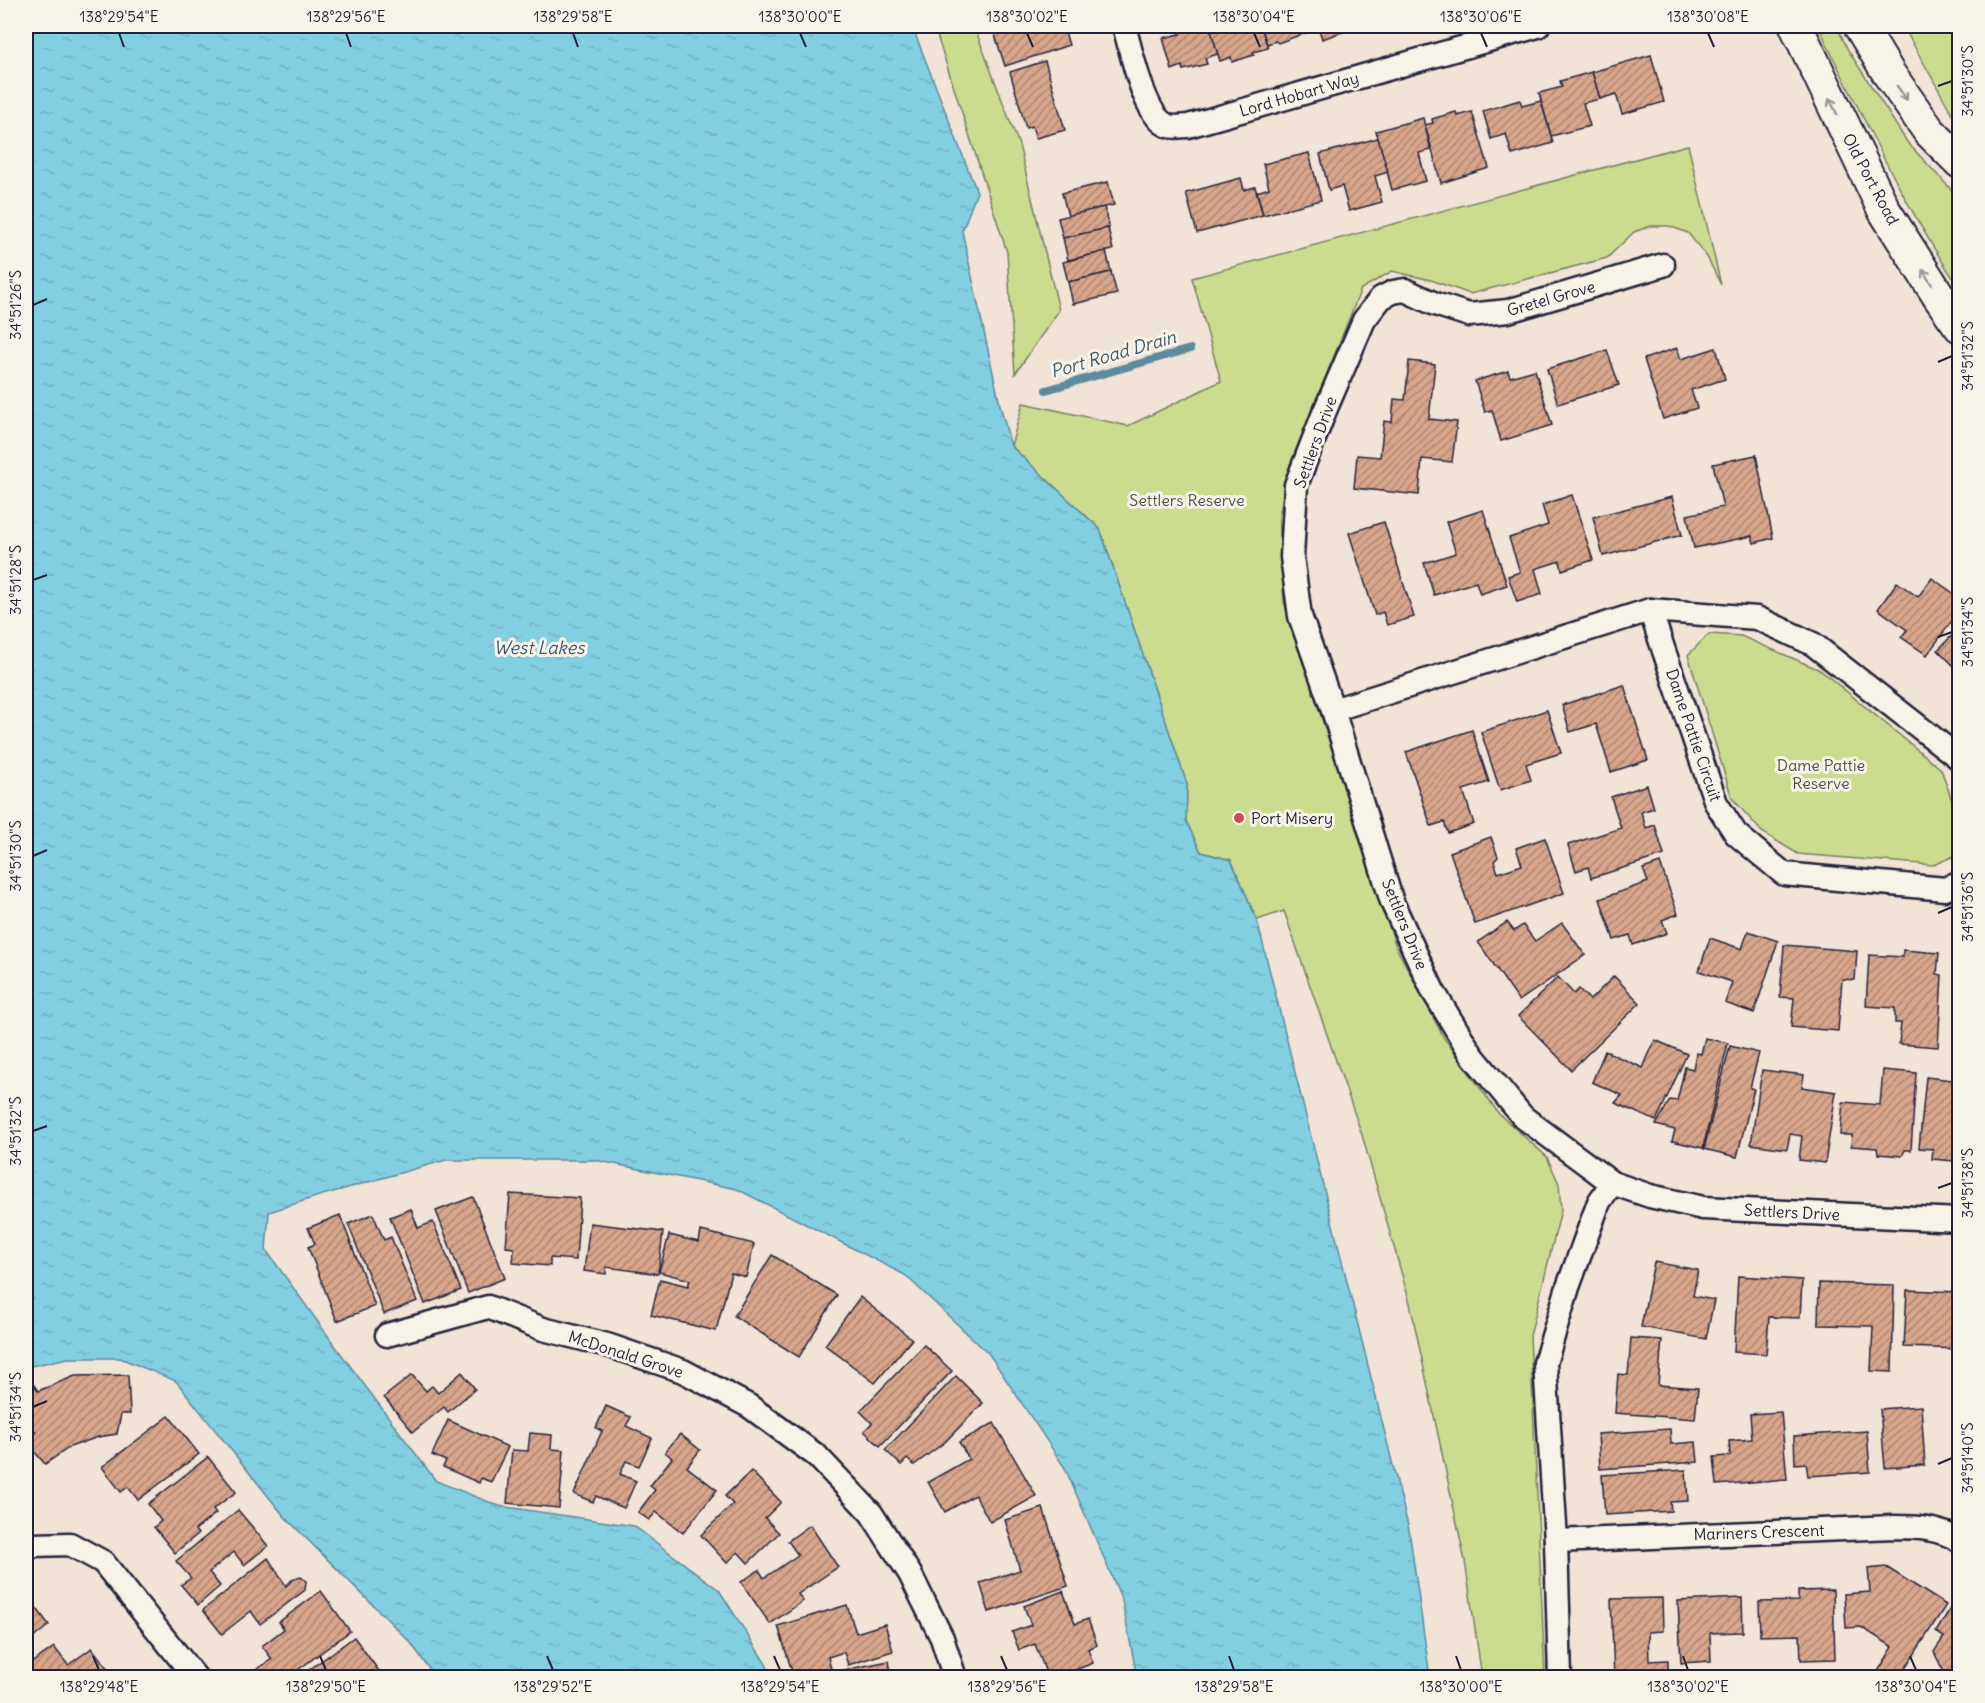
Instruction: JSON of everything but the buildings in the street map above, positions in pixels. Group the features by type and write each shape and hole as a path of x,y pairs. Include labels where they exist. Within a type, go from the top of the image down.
{"main road":[{"name":"Old Port Road","path":"1796,26 1884,210 1959,326"},
{"path":"1860,26 1888,74 1929,131 1959,162"}],"street":[{"name":"Lord Hobart Way","path":"1124,26 1144,94 1156,117 1169,126 1188,126 1538,26"},
{"name":"Gretel Grove","path":"1406,290 1435,304 1469,315 1508,311 1663,266"},
{"name":"Settlers Drive","path":"1406,290 1393,292 1381,298 1364,320 1324,413 1296,485 1292,557 1300,616 1333,710 1392,902 1433,991 1472,1054 1523,1117 1612,1184 1650,1196 1704,1208 1959,1220"},
{"path":"1333,710 1650,610 1757,618 1813,644 1959,759"},
{"name":"Dame Pattie Circuit","path":"1650,610 1716,803 1736,834 1785,874 1945,889 1959,882"},
{"path":"1560,1677 1556,1541 1545,1363 1568,1287 1599,1202 1612,1184"},
{"name":"McDonald Grove","path":"387,1335 488,1307 543,1329 607,1345 683,1371 749,1406 817,1456 871,1513 910,1575 942,1638 955,1677"},
{"name":"Mariners Crescent","path":"1556,1541 1922,1527 1949,1534 1959,1541"},
{"path":"26,1550 33,1545 70,1544 103,1562 196,1677"}],"green space":[{"path":"934,26 974,26 1019,145 1059,310 1015,374 1007,252"},
{"path":"1819,26 1837,26 1848,50 1907,142 1959,198 1959,287 1940,259 1890,170"},
{"path":"1903,26 1959,26 1959,126"},
{"name":"Settlers Reserve","path":"1688,145 1721,285 1707,257 1688,233 1669,226 1651,226 1634,232 1607,258 1470,294 1431,280 1392,271 1361,289 1290,465 1279,516 1284,602 1396,947 1444,1038 1499,1114 1547,1157 1559,1184 1561,1210 1530,1336 1545,1677 1482,1677 1465,1561 1410,1303 1362,1135 1284,911 1257,920 1231,860 1201,852 1186,821 1187,784 1100,529 1011,446 1023,403 1128,426 1221,381 1192,278"},
{"name":"Dame Pattie Reserve","path":"1709,634 1741,636 1820,670 1941,769 1959,821 1959,854 1933,865 1798,854 1762,832 1732,798 1688,655"}],"water":[{"name":"West Lakes","path":"26,26 912,26 977,192 962,231 1011,446 1100,529 1187,784 1186,821 1201,852 1231,860 1257,920 1409,1530 1430,1677 1137,1677 1122,1600 1065,1468 989,1354 905,1275 737,1189 595,1160 446,1160 269,1212 266,1250 436,1481 499,1506 634,1526 719,1590 766,1664 771,1677 435,1677 411,1643 284,1516 176,1381 120,1358 68,1358 26,1367"}],"waterway":[{"name":"Port Road Drain","path":"1046,390 1190,349"}],"place":[{"name":"Port Misery","path":"1239,818"}]}
